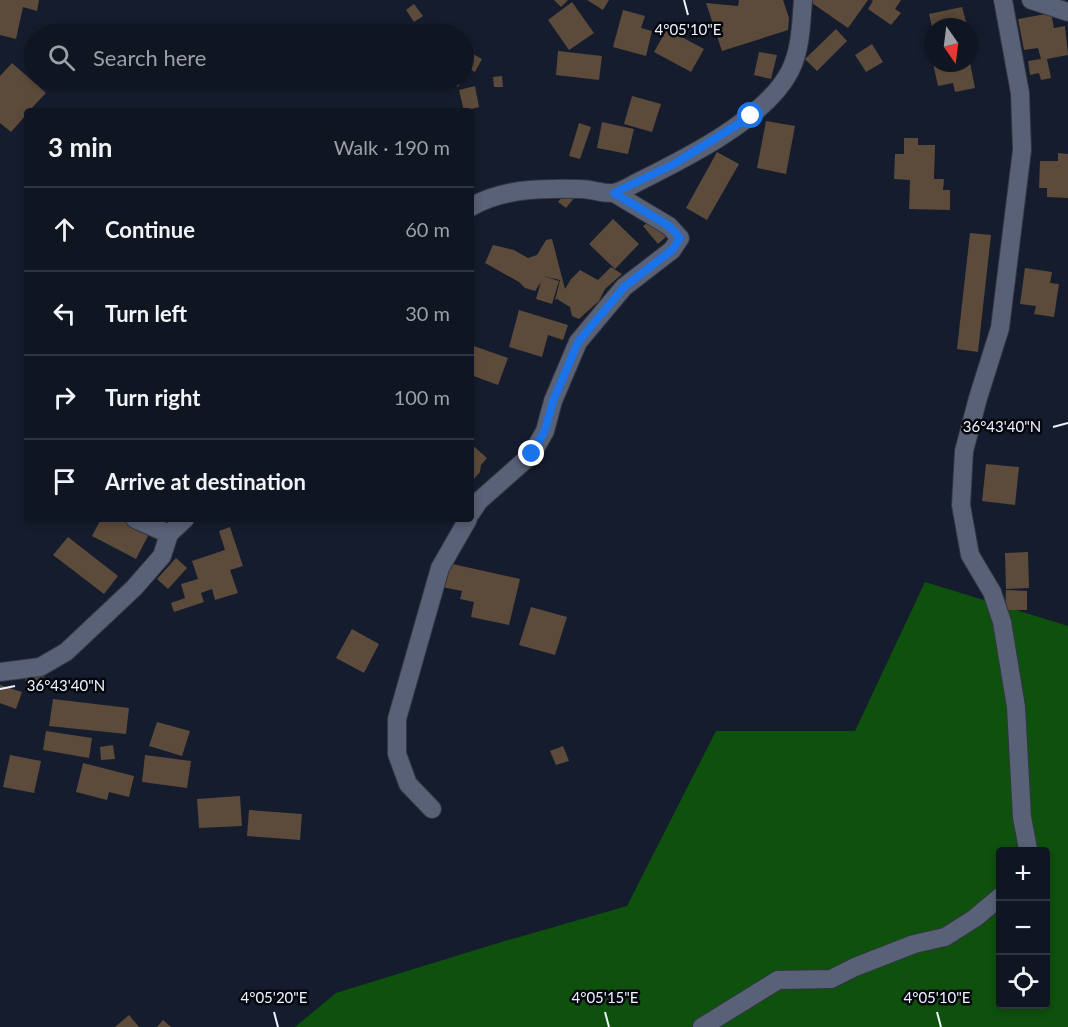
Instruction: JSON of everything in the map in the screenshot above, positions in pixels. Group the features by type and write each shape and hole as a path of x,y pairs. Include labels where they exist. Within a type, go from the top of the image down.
{"street":[{"path":"614,193 674,164 707,144 751,116 777,93 790,70 799,46 803,0"},
{"path":"1004,0 1020,93 1022,150 1000,328 964,451 961,505 970,555 992,592 1002,622 1016,707 1022,817 1028,847"},
{"path":"1031,0 1068,12"},
{"path":"474,205 486,198 511,192 584,189 614,193 669,226 680,238 672,250 624,287 578,342 553,401 545,430 532,454 479,501 474,508"},
{"path":"142,522 169,534"},
{"path":"0,672 40,667 66,652 134,588 162,556 169,534 182,522"},
{"path":"432,809 408,784 397,754 397,719 440,568 466,522"},
{"path":"702,1027 778,980 831,979 855,967 915,944 945,937 975,918 996,900"}],"green space":[{"path":"925,582 1068,626 1068,1027 295,1027 336,993 627,906 716,731 855,731"}],"building":[{"path":"0,0 39,0 37,11 23,7 16,39 0,35"},
{"path":"554,0 568,0 561,7"},
{"path":"587,0 609,0 603,10"},
{"path":"739,0 783,0 789,18 788,30 722,51 706,3 738,6"},
{"path":"810,0 868,0 848,28"},
{"path":"871,0 901,0 895,9 901,13 891,25 868,9 873,1"},
{"path":"572,2 594,33 569,50 548,20"},
{"path":"414,4 423,16 414,22 406,10"},
{"path":"962,7 965,18 930,18 929,14"},
{"path":"623,10 645,16 641,28 652,31 646,56 613,47"},
{"path":"1051,13 1054,28 1065,26 1068,55 1047,59 1051,78 1041,80 1039,73 1030,75 1028,61 1041,59 1038,48 1024,50 1018,19"},
{"path":"667,29 704,49 691,72 654,52"},
{"path":"836,29 847,41 817,71 805,59"},
{"path":"872,44 883,62 866,72 855,55"},
{"path":"558,51 602,56 599,80 556,75"},
{"path":"759,52 777,55 771,79 754,75"},
{"path":"474,55 482,59 474,71"},
{"path":"12,63 24,74 24,90 43,90 46,93 32,108 24,108 24,117 11,132 0,123 0,76"},
{"path":"935,72 972,72 975,88 955,92 953,83 938,86"},
{"path":"502,76 503,87 494,87 493,77"},
{"path":"474,86 479,107 463,108 459,90 474,90"},
{"path":"632,96 661,104 652,132 624,124"},
{"path":"766,121 795,126 786,174 757,168"},
{"path":"602,122 634,129 628,154 597,148"},
{"path":"579,123 591,127 580,159 569,156"},
{"path":"904,138 918,138 918,145 935,145 934,179 944,179 943,190 950,190 950,210 909,209 910,180 894,179 895,154 904,154"},
{"path":"717,152 739,164 707,220 686,208"},
{"path":"1058,153 1068,154 1068,198 1047,197 1047,188 1039,188 1040,161 1058,161"},
{"path":"567,191 575,197 566,208 558,202"},
{"path":"613,219 639,244 615,269 589,244"},
{"path":"652,219 667,236 658,244 643,226"},
{"path":"970,233 991,235 978,352 957,349"},
{"path":"552,239 565,289 580,270 598,280 611,267 622,274 605,289 599,301 579,319 572,316 570,307 555,300 560,280 543,276 559,281 552,304 536,299 541,282 535,291 525,288 519,282 485,263 493,245 514,250 528,258 537,255 546,240"},
{"path":"1025,268 1052,272 1050,283 1059,284 1054,317 1034,314 1036,306 1020,304"},
{"path":"519,310 568,325 563,340 548,335 542,357 509,347"},
{"path":"474,346 508,358 498,385 474,376"},
{"path":"474,447 487,458 481,465 480,472 474,479"},
{"path":"986,464 1019,467 1015,505 982,501"},
{"path":"99,522 125,522 149,534 136,559 92,536"},
{"path":"230,527 243,566 230,570 238,593 215,600 212,589 201,593 204,602 174,612 171,603 185,598 181,584 198,579 192,561 225,550 219,531"},
{"path":"68,537 118,576 104,594 53,555"},
{"path":"1028,552 1029,588 1006,589 1005,553"},
{"path":"176,558 187,568 168,589 157,579"},
{"path":"448,563 520,579 509,625 471,617 474,602 460,599 462,591 442,587"},
{"path":"1006,590 1027,591 1027,610 1005,610"},
{"path":"531,607 567,617 555,655 519,645"},
{"path":"352,629 379,644 364,673 336,658"},
{"path":"43,671 45,685 26,687 25,674"},
{"path":"0,685 22,692 16,709 0,703"},
{"path":"53,699 129,708 126,734 49,726"},
{"path":"157,722 190,731 182,756 149,746"},
{"path":"46,731 92,738 89,758 43,750"},
{"path":"113,745 115,759 101,760 100,747"},
{"path":"563,746 569,761 556,765 550,751"},
{"path":"10,755 41,761 34,793 3,787"},
{"path":"145,755 191,761 187,788 142,782"},
{"path":"83,763 134,776 129,797 109,792 107,800 76,792"},
{"path":"240,796 242,826 199,828 197,799"},
{"path":"249,810 302,814 300,840 247,836"},
{"path":"129,1015 139,1027 115,1027"},
{"path":"163,1020 171,1027 157,1027"}],"route":[{"path":"532,454 545,430 553,401 578,342 624,287 672,250 680,238 669,226 614,193 674,164 751,116"}]}
